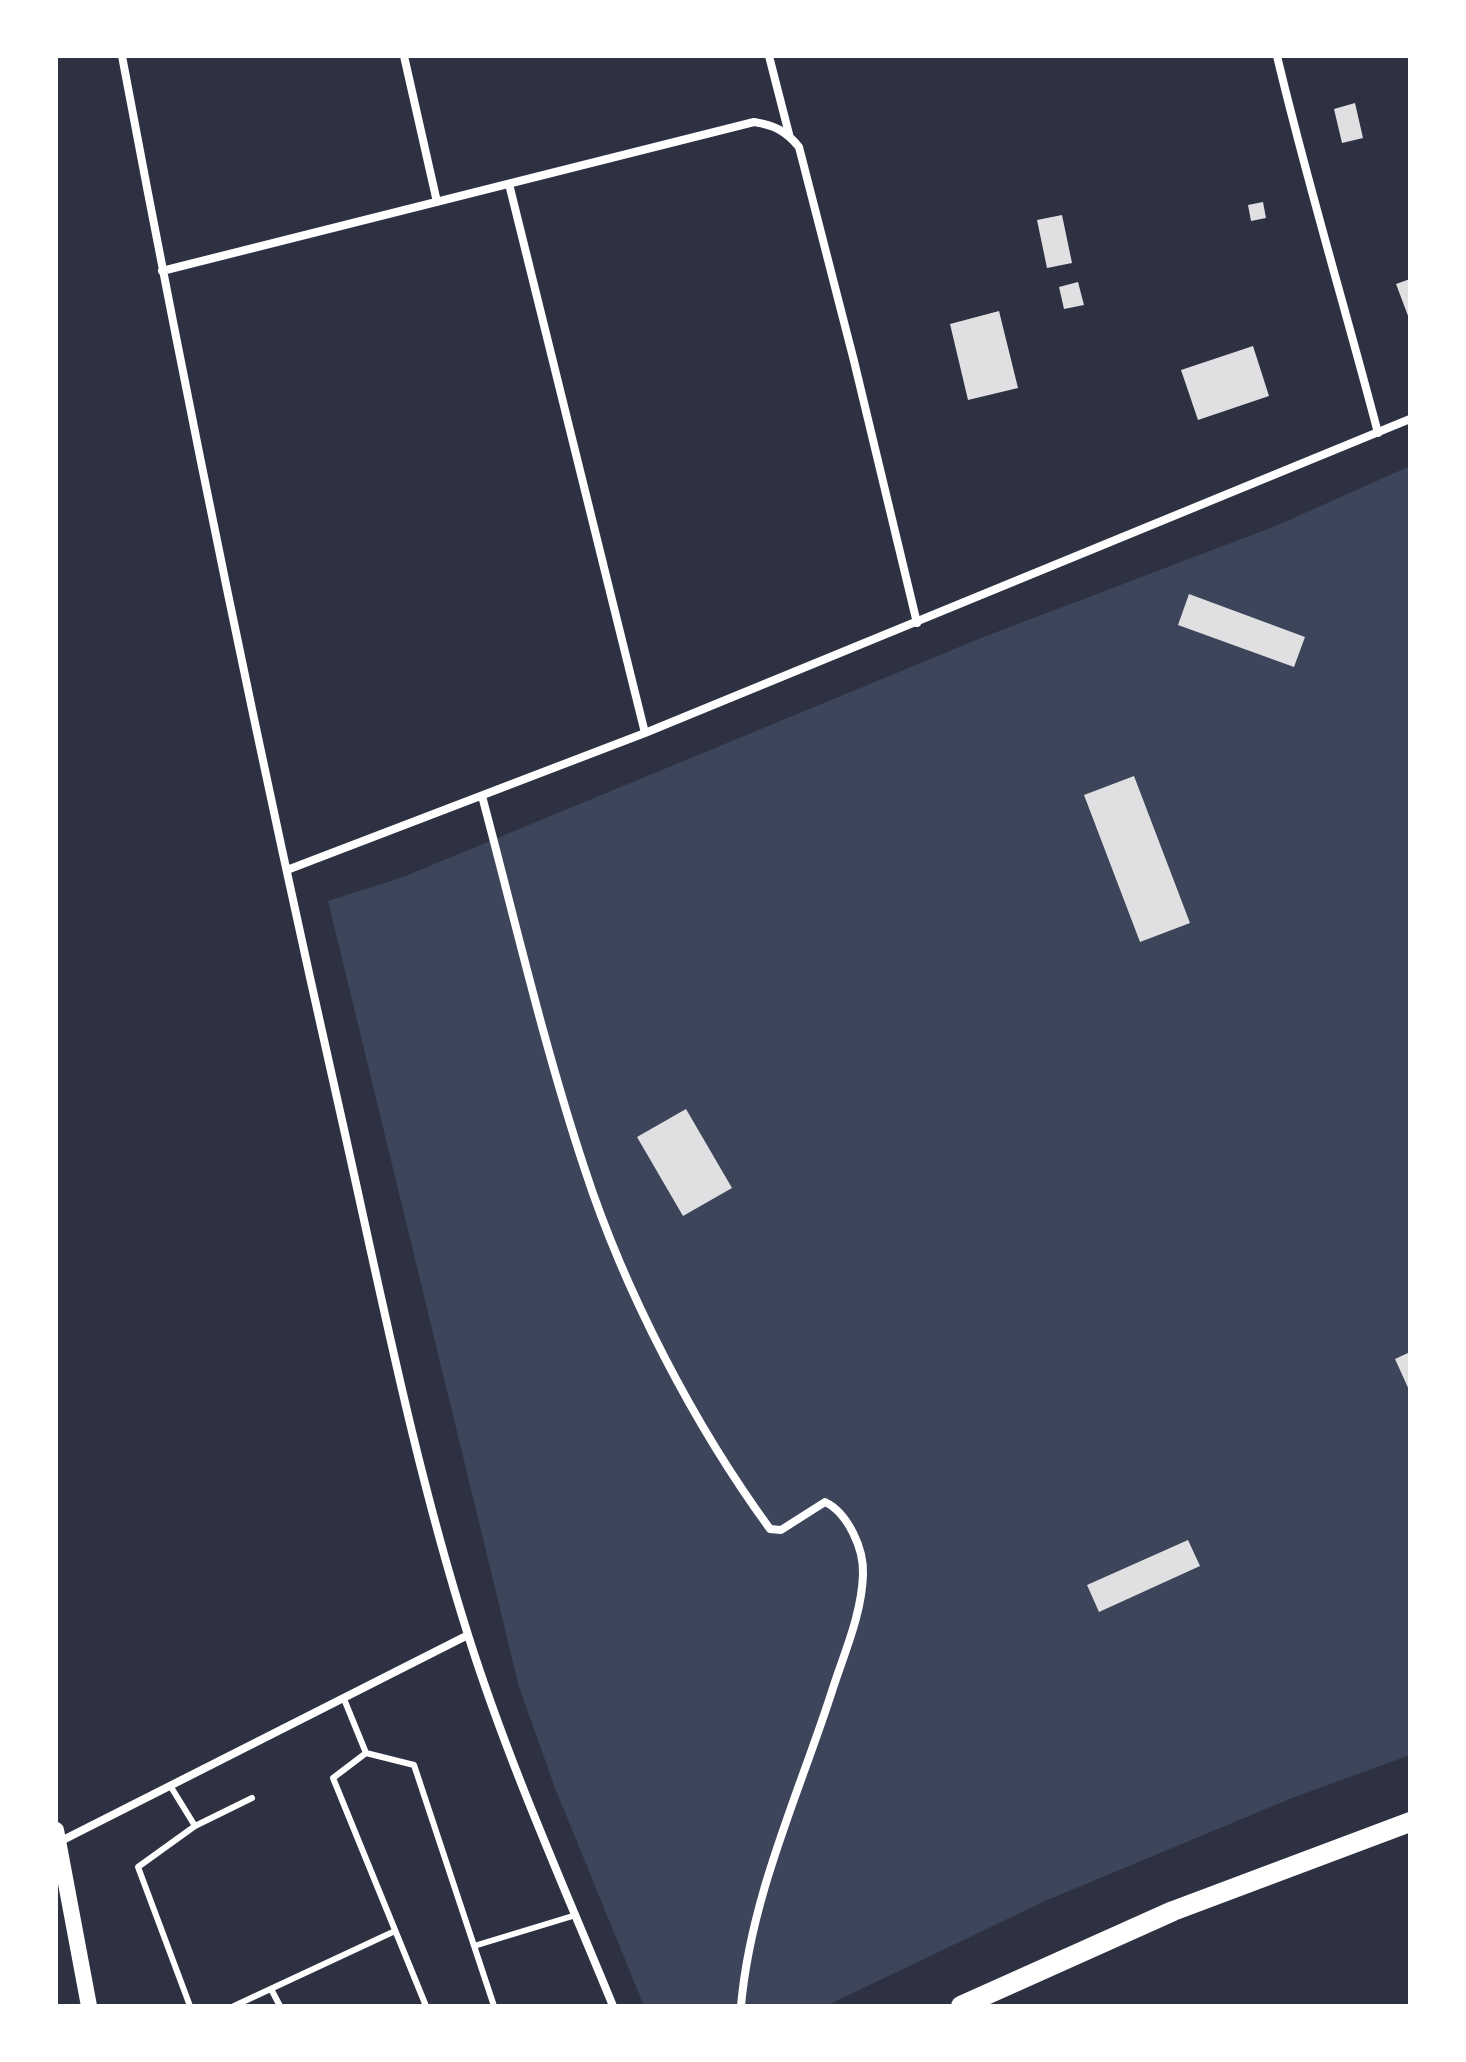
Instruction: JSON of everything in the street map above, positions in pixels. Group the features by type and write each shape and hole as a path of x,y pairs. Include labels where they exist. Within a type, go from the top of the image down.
{"main road":[{"path":"961,2006 1173,1911 1410,1822"},
{"path":"57,1839 89,2006"}],"street":[{"path":"122,56 223,573 414,1437 468,1635 502,1734 613,2006"},
{"path":"404,56 437,202"},
{"path":"769,56 789,134 799,147 917,623"},
{"path":"1277,56 1303,167 1333,261 1378,433"},
{"path":"162,271 754,122 771,124 789,134"},
{"path":"509,184 645,733"},
{"path":"287,870 645,733 1410,419"},
{"path":"482,796 585,1171 629,1283 686,1397 770,1529 781,1530 825,1502 836,1507 856,1539 863,1569 857,1615 762,1891 745,1961 741,2006"},
{"path":"57,1839 171,1787 468,1635"}],"lane":[{"path":"344,1699 366,1753"},
{"path":"366,1753 333,1778 426,2006"},
{"path":"366,1753 414,1765 494,2006"},
{"path":"171,1787 195,1826"},
{"path":"190,2006 138,1867 195,1826 252,1798"},
{"path":"474,1946 576,1915"},
{"path":"234,2006 395,1931"},
{"path":"271,1989 280,2006"}],"shaded area":[{"path":"1410,466 1410,1755 1292,1798 1045,1901 826,2006 644,2006 555,1788 519,1687 328,901 403,877 981,638 1278,525"}],"building":[{"path":"1355,103 1363,138 1342,143 1334,109"},
{"path":"1263,202 1266,218 1251,221 1248,205"},
{"path":"1062,215 1072,263 1047,268 1037,220"},
{"path":"1410,279 1410,321 1396,284"},
{"path":"1078,282 1084,305 1064,309 1059,287"},
{"path":"999,311 1018,388 968,400 950,324"},
{"path":"1253,346 1269,396 1198,420 1181,370"},
{"path":"1189,594 1305,637 1294,667 1178,625"},
{"path":"1134,776 1190,923 1140,942 1084,795"},
{"path":"686,1109 732,1188 683,1216 637,1137"},
{"path":"1410,1352 1410,1392 1395,1359"},
{"path":"1188,1540 1200,1566 1099,1612 1087,1585"}]}
